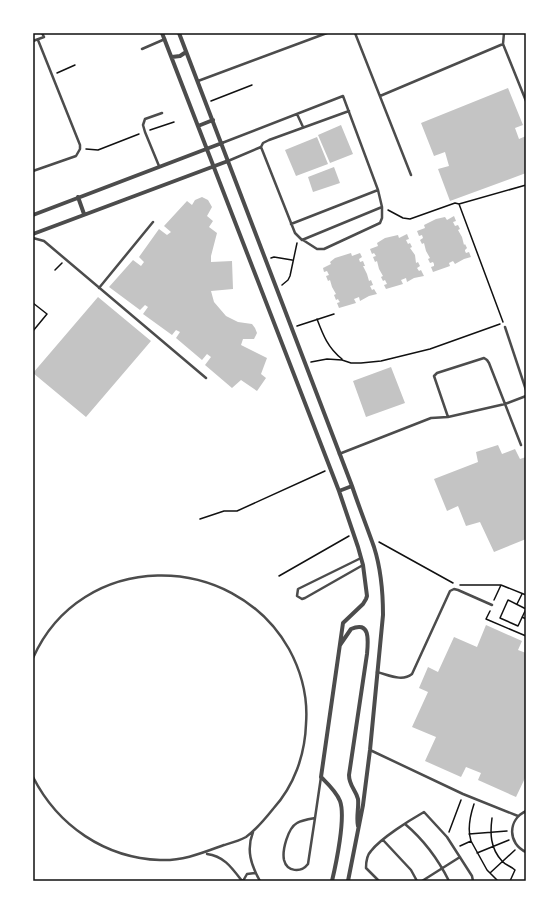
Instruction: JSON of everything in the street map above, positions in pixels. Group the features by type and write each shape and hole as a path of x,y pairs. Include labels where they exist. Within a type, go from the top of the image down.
{"street":[{"path":"162,33 339,490 363,565 366,599 343,622 321,777 338,796 342,815 332,881"},
{"path":"179,33 352,486 376,554 383,596 383,615 370,750 359,828 348,881"},
{"path":"172,57 180,56 186,52"},
{"path":"198,126 213,120"},
{"path":"33,215 222,143"},
{"path":"33,234 228,161"},
{"path":"78,197 84,214"},
{"path":"339,490 352,486"},
{"path":"339,646 351,629 358,627 365,629 367,632 369,639 349,775 350,784 358,799 357,818 359,828"}],"lane":[{"path":"33,41 44,37 42,33"},
{"path":"198,81 327,33"},
{"path":"355,33 411,175"},
{"path":"504,33 503,44 526,101"},
{"path":"142,48 165,39"},
{"path":"33,171 76,156 80,149 80,145 38,40"},
{"path":"380,96 503,44"},
{"path":"222,143 344,96 378,190 382,207 382,218 380,223 324,249 317,249 302,240 295,233 291,224 261,147"},
{"path":"228,161 261,147 263,143 349,111"},
{"path":"159,166 143,124 145,119 162,113"},
{"path":"297,114 303,127"},
{"path":"291,224 378,190"},
{"path":"302,240 382,207"},
{"path":"99,288 153,222"},
{"path":"33,238 44,241 206,378"},
{"path":"505,327 526,390"},
{"path":"448,418 434,376 437,373 484,358 489,363 521,445"},
{"path":"339,454 431,418 448,418 506,404 526,396"},
{"path":"361,557 298,589 297,596 302,599 305,598 363,565"},
{"path":"33,658 50,630 69,609 105,587 131,578 158,575 172,575 199,579 224,588 248,602 272,625 291,653 297,666 304,692 307,718 301,758 290,783 276,806 254,830 238,841 204,853 180,859 152,860 124,855 98,844 74,829 64,820 46,799 33,777"},
{"path":"377,672 403,678 407,678 412,674 450,591 454,589 458,590 492,605"},
{"path":"370,750 463,794 518,816"},
{"path":"315,818 296,823 289,832 284,856 286,864 292,869 299,870 306,867 308,864 315,818 321,777"},
{"path":"526,811 514,820 512,831 513,839 518,847 526,852"},
{"path":"379,881 366,868 366,862 370,851 405,824 424,812 447,837 472,876 473,881"},
{"path":"405,824 418,834 440,863 449,881"},
{"path":"254,830 249,848 250,861 260,881"},
{"path":"383,840 411,870 417,881"},
{"path":"204,853 214,855 225,860 243,881 247,874 252,872 255,873"},
{"path":"422,881 460,858"}],"path":[{"path":"52,75 75,64"},
{"path":"206,103 252,85"},
{"path":"80,149 98,150 174,122"},
{"path":"382,207 403,218 410,219 454,203 459,204 526,185"},
{"path":"305,364 327,359 361,364 381,362 430,349 503,323 459,204"},
{"path":"276,287 286,283 292,271 292,260 298,237"},
{"path":"266,260 274,257 292,260"},
{"path":"55,270 65,259"},
{"path":"33,303 47,314 33,330"},
{"path":"292,328 334,314"},
{"path":"317,319 324,340 334,353 342,360"},
{"path":"200,519 224,511 237,511 330,469"},
{"path":"279,576 354,533"},
{"path":"370,537 455,584 501,585 526,595"},
{"path":"501,585 486,619 526,636"},
{"path":"517,604 522,594"},
{"path":"508,600 526,609 522,617 518,626 500,618 508,600"},
{"path":"522,617 526,619"},
{"path":"507,628 509,622"},
{"path":"447,837 463,794"},
{"path":"476,799 472,809 469,834 477,853 490,873 498,881"},
{"path":"492,818 490,832 493,847 502,862 514,870 510,881"},
{"path":"469,834 512,831"},
{"path":"477,853 513,839"},
{"path":"455,849 471,841"},
{"path":"490,873 518,847"}],"building":[{"path":"508,88 523,125 515,128 519,139 526,136 526,173 450,201 438,169 449,166 445,152 434,156 421,123"},
{"path":"341,125 353,154 330,163 318,135"},
{"path":"317,137 328,164 296,176 285,150"},
{"path":"334,167 340,183 313,192 308,177"},
{"path":"202,197 208,200 212,207 207,216 213,221 209,227 217,233 211,256 211,262 232,261 233,289 211,291 214,302 226,316 238,322 252,324 257,333 254,339 243,339 241,345 267,358 261,374 266,378 257,391 241,380 232,388 205,365 211,357 207,354 202,360 176,338 180,332 176,330 172,335 143,314 148,307 145,305 140,310 109,287 133,260 141,266 144,262 139,257 159,229 167,235 171,232 164,226 187,201 192,205 195,200"},
{"path":"454,216 456,221 453,222 455,226 458,225 460,229 458,230 464,245 465,244 467,248 465,251 466,253 469,252 471,257 455,264 453,261 449,263 450,266 433,272 431,267 434,266 434,264 433,262 430,263 428,259 430,258 424,243 422,244 420,240 423,238 422,235 419,236 417,231 425,228 424,225 436,219 445,217 447,220"},
{"path":"407,234 409,239 406,240 412,247 410,248 415,255 416,263 418,262 420,266 417,268 419,271 421,270 424,276 414,278 407,282 406,278 401,280 403,284 386,289 384,285 387,284 385,280 383,281 381,277 383,276 377,261 375,262 373,257 376,256 374,253 372,254 370,249 378,246 377,243 385,238 398,235 399,238"},
{"path":"351,253 352,256 360,253 362,257 359,259 360,262 363,261 365,266 363,266 369,281 371,280 373,285 370,286 377,294 360,301 359,297 354,299 356,303 339,308 337,303 340,302 338,299 336,300 334,295 336,294 330,280 328,281 326,276 329,275 327,271 324,272 323,268 331,264 330,262 335,258"},
{"path":"98,297 151,341 86,417 33,373"},
{"path":"391,367 405,403 366,417 353,381"},
{"path":"498,445 502,454 515,449 520,459 526,457 526,539 494,552 480,522 466,526 458,506 447,511 434,479 478,462 476,452"},
{"path":"486,625 522,641 518,650 526,653 526,776 516,797 478,780 481,773 466,767 461,777 425,761 436,737 412,727 428,692 419,688 428,667 438,672 454,637 477,647"}]}
